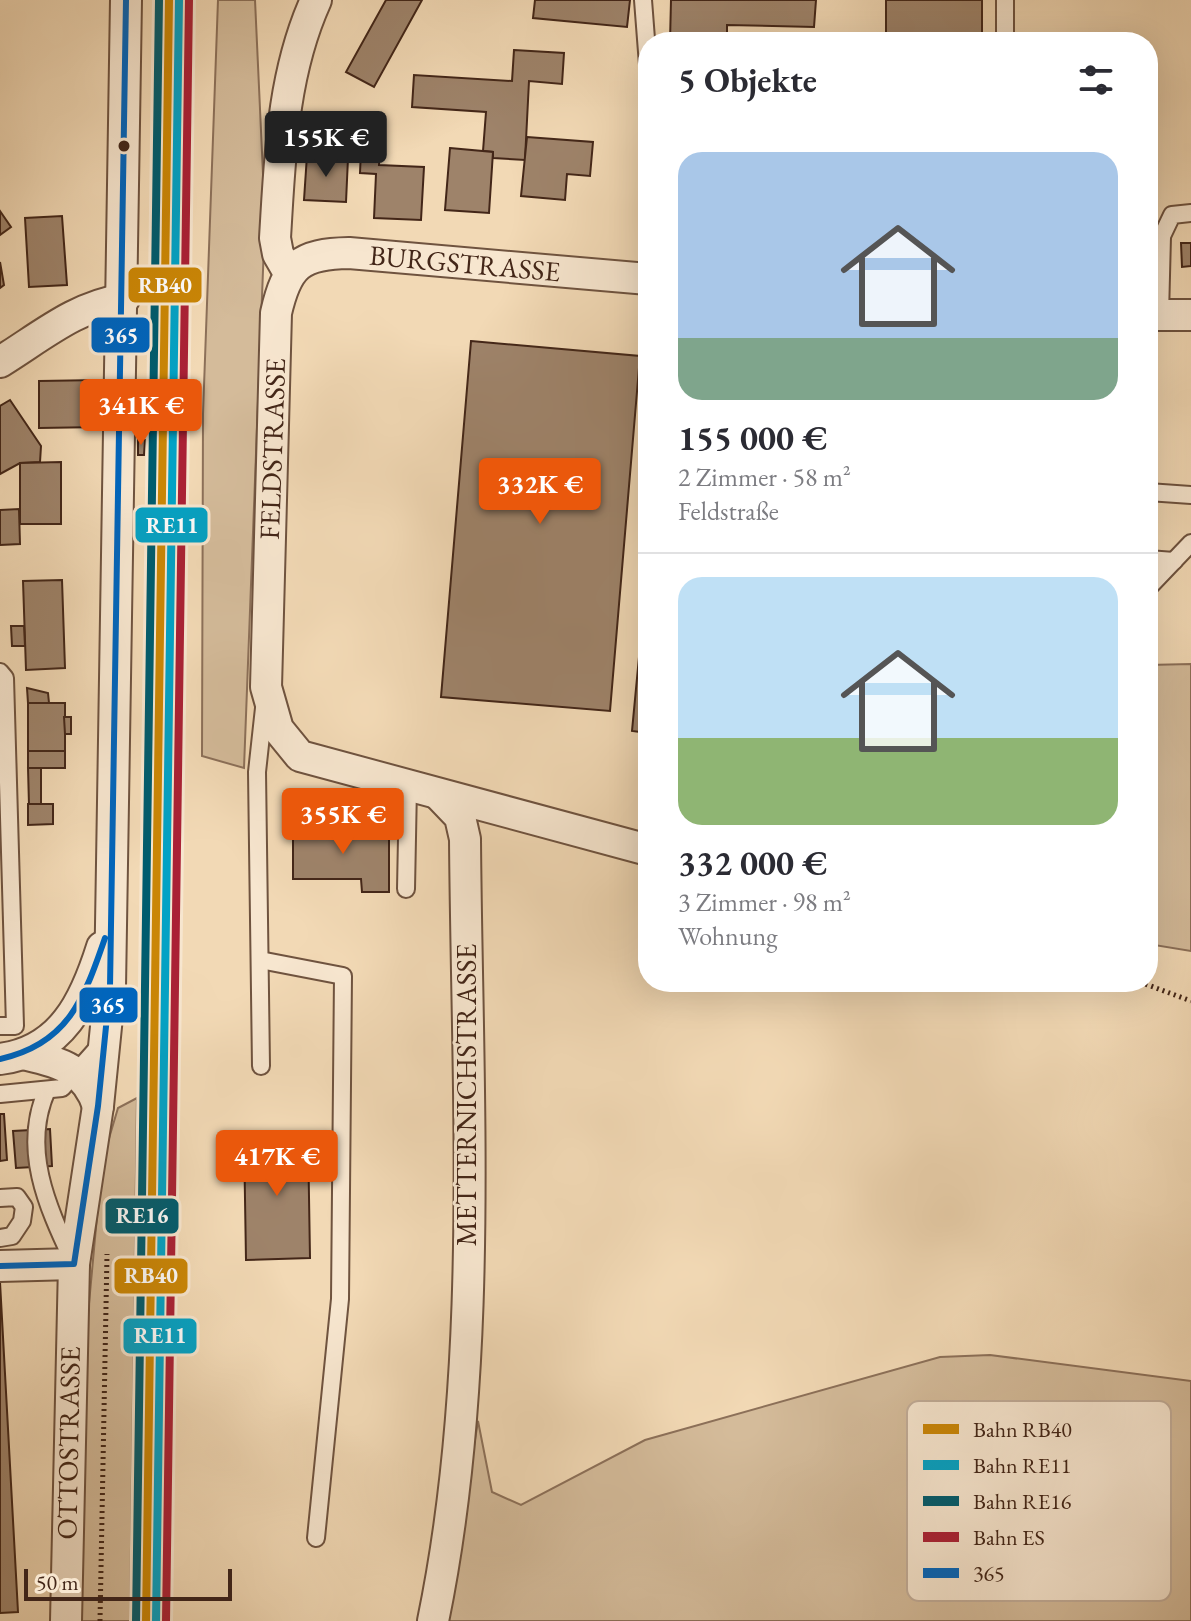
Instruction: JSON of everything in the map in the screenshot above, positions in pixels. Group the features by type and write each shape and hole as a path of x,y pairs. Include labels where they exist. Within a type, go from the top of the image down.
{"street":[{"name":"OTTOSTRASSE","path":"66,1621 74,1264 98,1106 110,987 124,299 126,0"},
{"path":"289,273 278,254 275,238 284,115 293,66 316,0"},
{"name":"BURGSTRASSE","path":"289,273 302,261 320,254 349,253 638,278"},
{"name":"FELDSTRASSE","path":"289,273 276,313 266,687 278,729 300,756 438,794"},
{"path":"0,362 72,314 98,303 124,299"},
{"path":"1158,315 1191,315"},
{"path":"438,794 638,847"},
{"name":"METTERNICHSTRASSE","path":"433,1621 448,1551 462,1411 470,1147 465,839 460,817 438,794"},
{"name":"OTTOSTRASSE","path":"40,1068 91,983 111,919"},
{"path":"40,1068 91,1085 98,1106"},
{"path":"0,1266 74,1264"}],"lane":[{"path":"643,0 645,32"},
{"path":"1005,0 1005,32"},
{"path":"1158,276 1162,236 1172,215 1191,213"},
{"path":"1158,239 1162,236"},
{"path":"1158,493 1191,495"},
{"path":"1158,578 1191,543"},
{"path":"1158,560 1174,561"},
{"path":"0,672 5,678 15,1011 15,1026 0,1026"},
{"path":"261,1066 257,772 266,687"},
{"path":"406,889 408,786"},
{"path":"260,960 343,976 340,1299 316,1538"},
{"path":"0,1094 23,1092 40,1068 104,1039"},
{"path":"23,1092 40,1068"},
{"path":"40,1068 40,1105 34,1151 49,1211 74,1264"},
{"path":"0,1198 17,1197 24,1207 22,1221 12,1236 0,1238"}],"path":[{"path":"1158,989 1191,1001"},
{"path":"100,1621 107,1247"}],"shaded area":[{"path":"218,0 255,0 265,218 244,768 202,756 203,414"},
{"path":"1191,664 1191,951 1158,946 1158,665"},
{"path":"137,1098 130,1621 81,1621 83,1369 102,1162 118,1108"},
{"path":"990,1355 1191,1381 1191,1621 440,1621 456,1558 478,1421 492,1492 521,1505 645,1440 940,1357"}],"building":[{"path":"386,0 422,0 374,87 346,72"},
{"path":"535,0 630,0 627,27 533,18"},
{"path":"671,0 816,0 814,27 727,25 727,32 670,32"},
{"path":"886,0 982,0 982,32 886,32"},
{"path":"514,50 564,53 562,84 529,81 525,160 493,158 493,152 483,151 486,112 412,107 414,75 512,81"},
{"path":"527,137 593,142 590,176 567,174 565,200 521,196"},
{"path":"450,148 493,152 489,213 445,210"},
{"path":"361,150 380,151 379,165 424,167 421,220 374,218 376,174 360,173"},
{"path":"307,155 348,158 346,202 304,200"},
{"path":"0,211 11,227 0,235"},
{"path":"62,216 67,285 29,287 25,218"},
{"path":"1181,243 1191,243 1191,266 1182,267"},
{"path":"0,262 4,285 0,288"},
{"path":"471,341 638,356 610,711 441,697"},
{"path":"100,380 101,427 39,428 39,381"},
{"path":"10,400 41,446 40,462 20,463 0,474 0,406"},
{"path":"138,440 145,440 144,455 138,455"},
{"path":"61,462 61,524 20,524 20,463"},
{"path":"19,509 20,544 0,545 0,510"},
{"path":"62,580 65,668 26,670 23,581"},
{"path":"11,626 24,626 25,646 12,646"},
{"path":"638,668 638,732 632,731"},
{"path":"27,688 48,693 49,703 28,703"},
{"path":"28,703 65,703 65,751 28,751"},
{"path":"64,717 71,717 71,734 65,734"},
{"path":"28,751 65,751 65,768 28,768"},
{"path":"28,768 41,768 41,804 29,805"},
{"path":"28,804 53,804 53,824 28,825"},
{"path":"293,828 389,828 389,892 362,892 361,879 293,879"},
{"path":"0,1114 4,1114 7,1160 0,1161"},
{"path":"50,1129 52,1166 16,1168 13,1131"},
{"path":"308,1136 310,1258 246,1260 244,1137"},
{"path":"0,1282 18,1612 0,1613"}],"rail line":[{"name":"RE16","path":"136,1621 159,0"},
{"name":"RB40","path":"146,1621 169,0"},
{"name":"RE11","path":"156,1621 179,0"},
{"name":"ES","path":"166,1621 189,0"}],"transit line":[{"name":"365","path":"0,1266 74,1264 98,1106 110,987 126,0"},
{"name":"365","path":"0,1059 23,1052 58,1030 80,999 105,938"}]}
